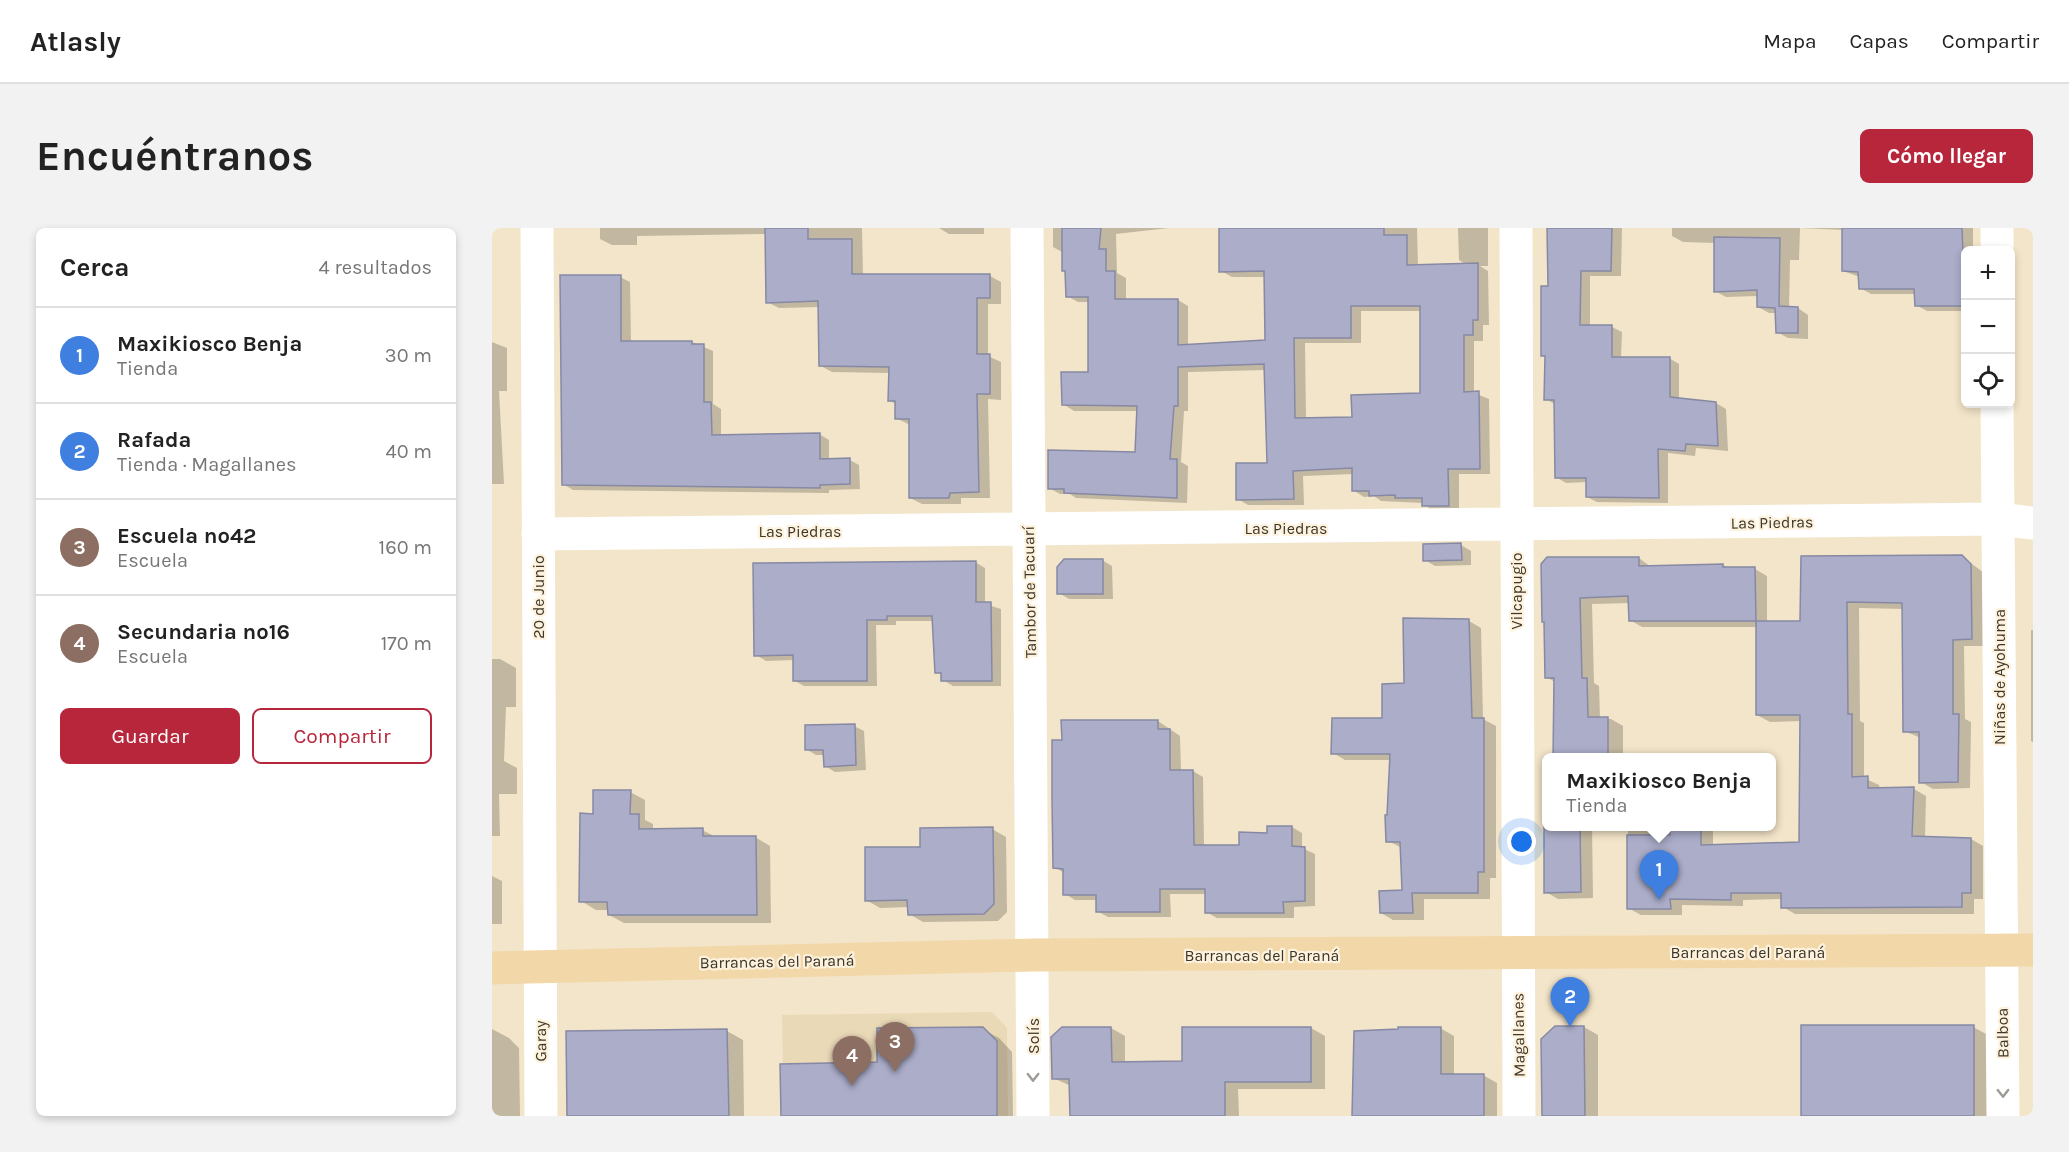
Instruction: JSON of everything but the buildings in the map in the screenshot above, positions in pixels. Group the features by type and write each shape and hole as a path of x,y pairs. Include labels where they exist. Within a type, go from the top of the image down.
{"main road":[{"name":"Barrancas del Paraná","path":"492,968 1033,956 2033,950"}],"street":[{"name":"20 de Junio","path":"537,228 539,966"},
{"name":"Tambor de Tacuarí","path":"1027,228 1033,956"},
{"name":"Vilcapugio","path":"1516,228 1517,954"},
{"path":"1996,228 1997,246"},
{"name":"Niñas de Ayohuma","path":"1997,408 2001,951"},
{"name":"Las Piedras","path":"538,534 1516,526 1998,519 2033,523"},
{"name":"Balboa","path":"2001,951 2003,1116"},
{"name":"Magallanes","path":"1517,954 1519,1116"},
{"name":"Solís","path":"1033,956 1033,1116"},
{"name":"Garay","path":"539,966 541,1116"}],"shaded area":[{"path":"992,1012 1007,1028 1008,1116 784,1116 782,1015"}],"place":[{"name":"Maxikiosco Benja","path":"1659,900"},
{"name":"Rafada","path":"1570,1027"},
{"name":"Escuela nº42","path":"895,1072"},
{"name":"Secundaria nº16","path":"852,1086"}]}
